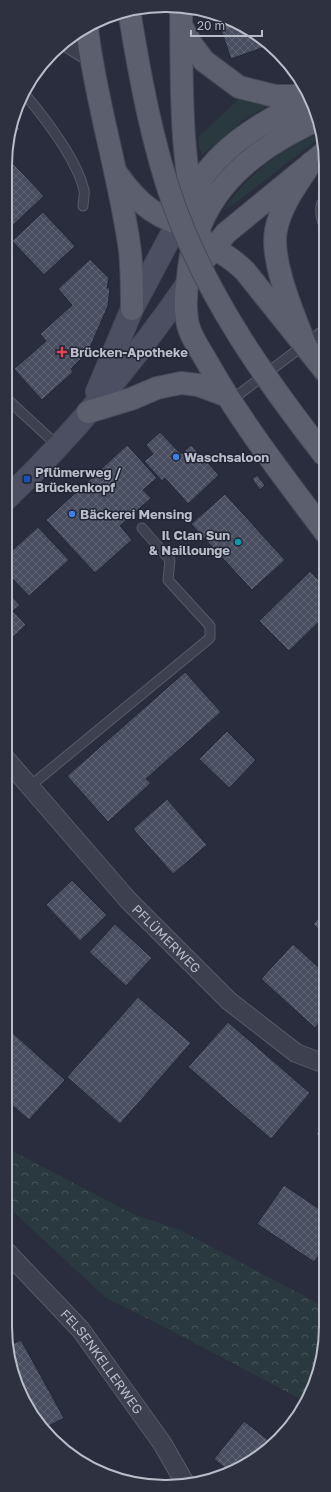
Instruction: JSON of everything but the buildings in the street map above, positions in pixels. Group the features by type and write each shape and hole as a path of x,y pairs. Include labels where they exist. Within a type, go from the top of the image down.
{"main road":[{"path":"130,16 151,128 175,207 188,238 208,283 232,326 260,371 319,448"},
{"path":"181,16 192,45 204,61 239,87 275,96 302,96"},
{"path":"181,16 184,124 191,199 206,240"},
{"path":"88,34 90,58 116,173 130,251 140,279"},
{"path":"160,257 169,220 191,199 208,170 226,150 280,113 305,102"},
{"path":"313,122 288,133 240,168 219,192 205,212 206,240 192,277 186,320 197,345 227,398 319,524"},
{"path":"88,412 132,309 140,279 160,257 179,248 206,240 318,157"},
{"path":"305,344 286,291 276,254 276,231 281,213 290,194 318,157"},
{"path":"116,173 129,190 148,209 206,240 230,257 245,271 319,363"},
{"path":"12,493 58,447 139,352 192,277"},
{"path":"88,412 131,399 157,388 181,383 198,385 227,398"}],"street":[{"path":"71,45 90,58"},
{"name":"PFLÜMERWEG","path":"12,766 128,900 229,1001 296,1053 319,1062"},
{"name":"FELSENKELLERWEG","path":"12,1257 81,1330 162,1443 183,1479"}],"lane":[{"path":"28,98 38,110 73,163 84,191 83,206"},
{"path":"227,398 319,334"},
{"path":"12,404 58,447"},
{"path":"29,787 210,638 210,626 168,580 170,560 142,528"}],"green space":[{"path":"240,98 269,105 245,119 202,155 199,147 199,136"},
{"path":"316,135 317,140 234,204 223,210 254,174 279,155"},
{"path":"12,1151 133,1214 180,1230 319,1304 318,1347 311,1376 300,1399 155,1322 106,1298 12,1211"}],"place":[{"name":"Brücken-Apotheke","path":"62,352"},
{"name":"Waschsaloon","path":"176,457"},
{"name":"Pflümerweg / Brückenkopf","path":"27,479"},
{"name":"Bäckerei Mensing","path":"72,514"},
{"name":"Il Clan Sun & Naillounge","path":"238,542"}]}
